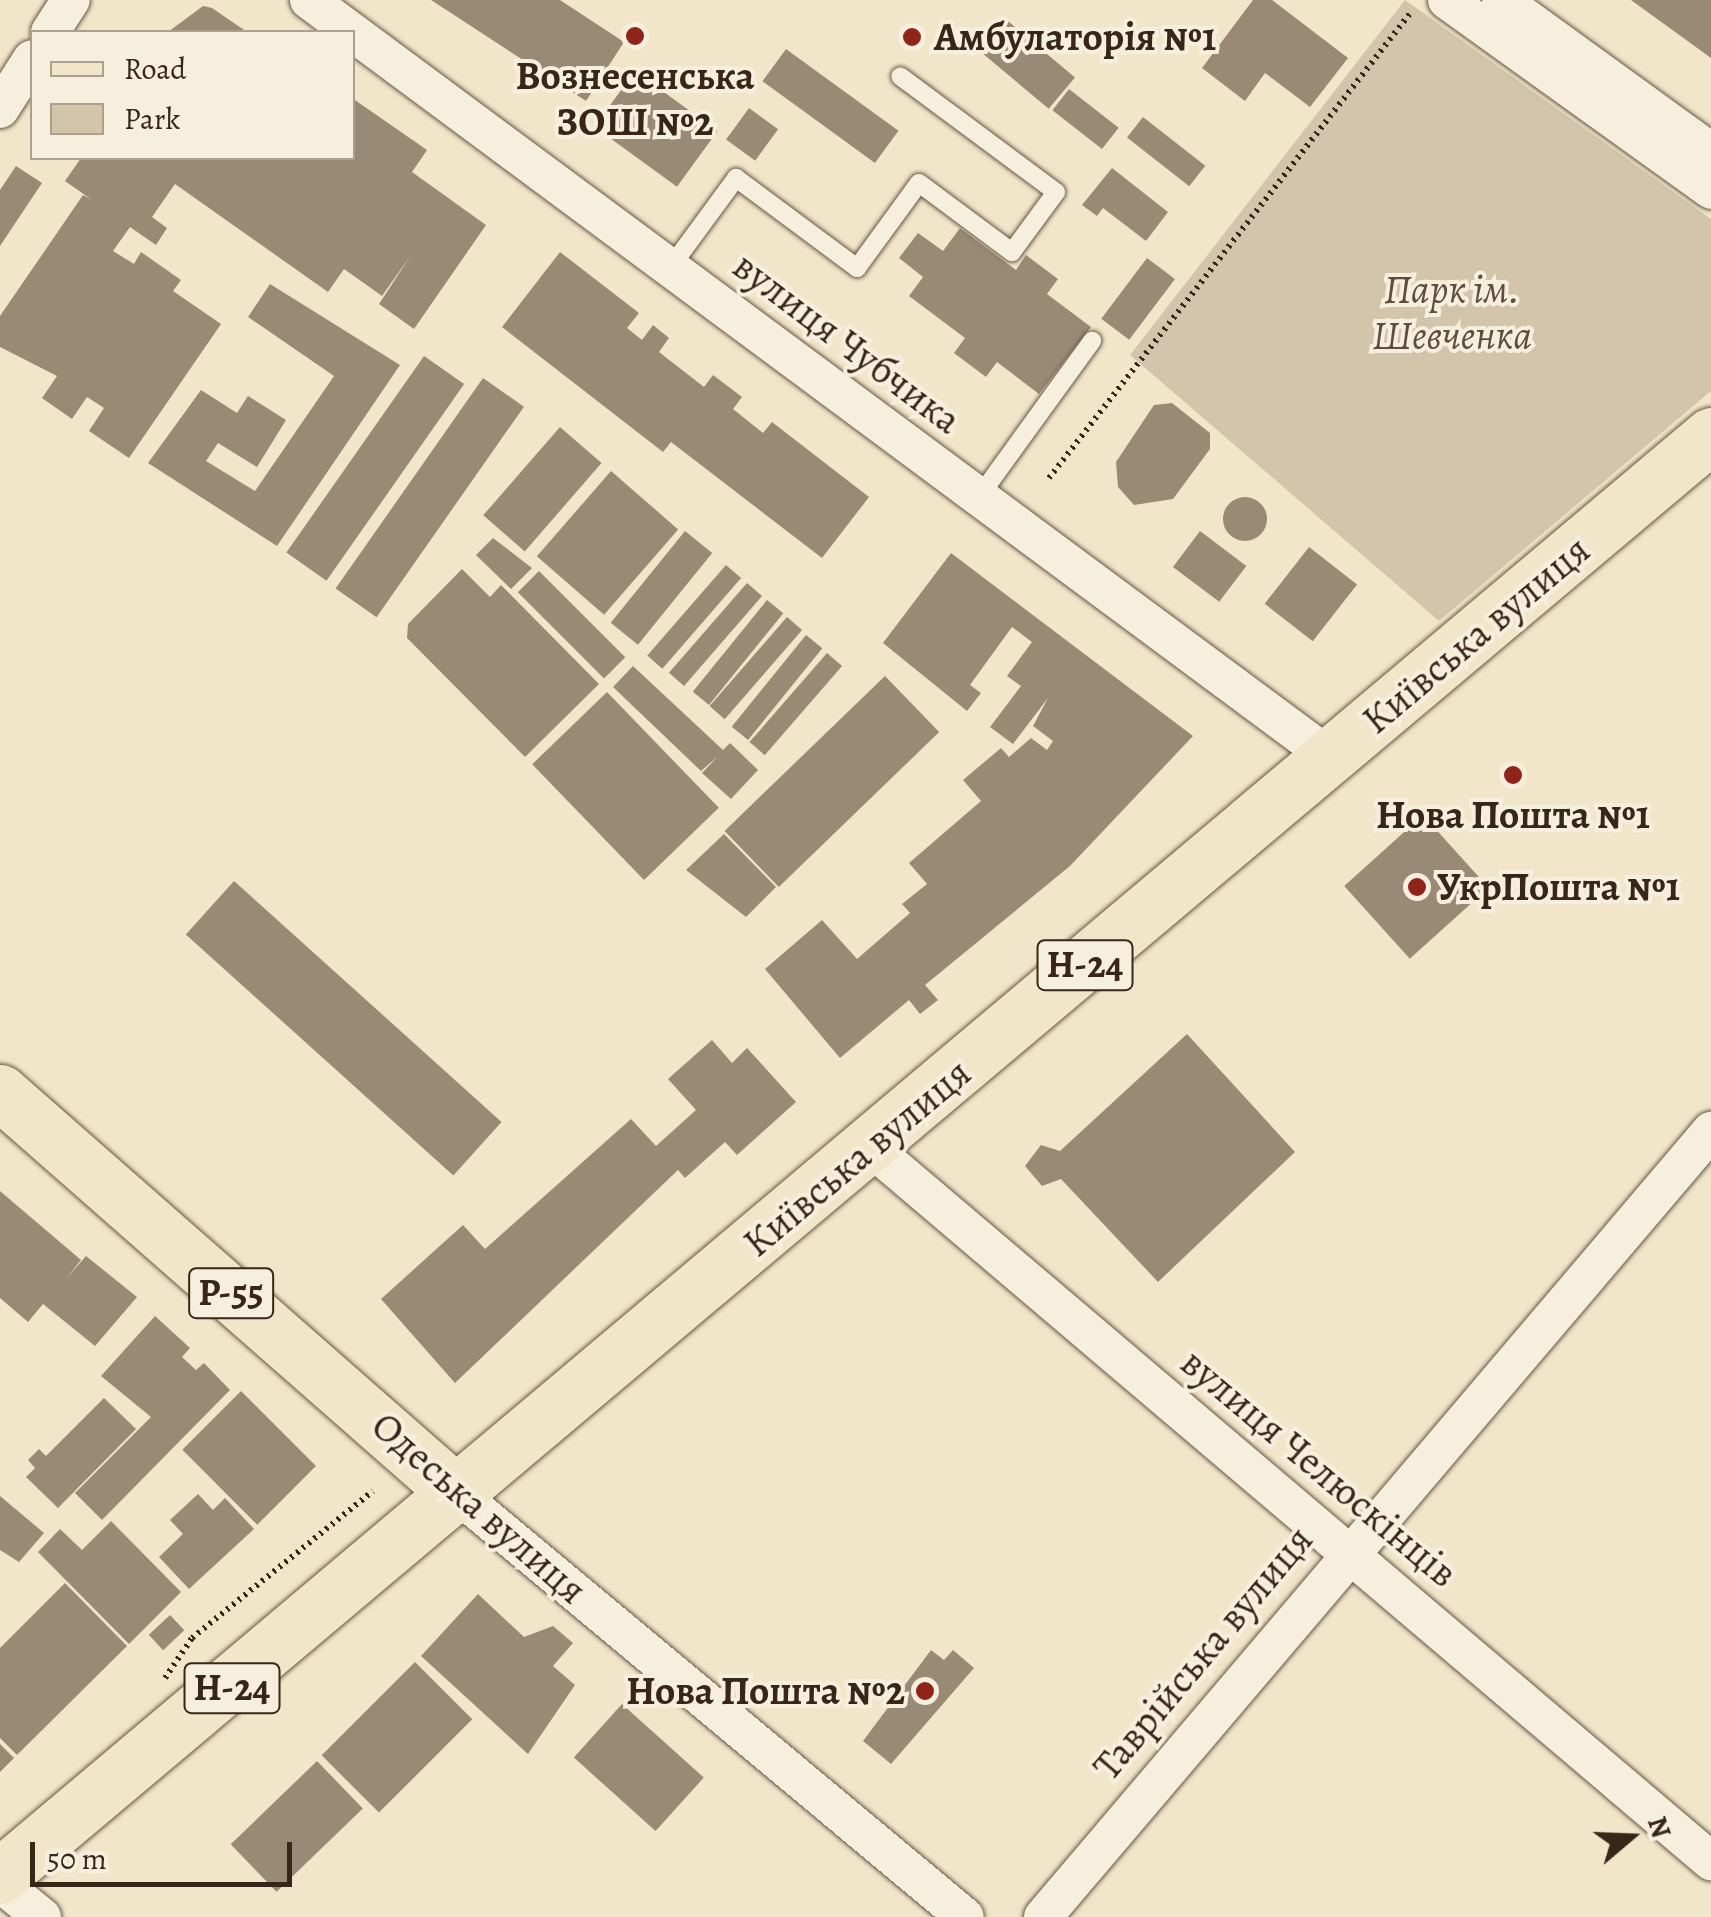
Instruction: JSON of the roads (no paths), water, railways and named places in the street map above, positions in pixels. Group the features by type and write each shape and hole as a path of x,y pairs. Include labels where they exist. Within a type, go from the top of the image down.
{"main road":[{"name":"Київська вулиця","path":"0,1880 460,1496 1711,435"},
{"name":"Одеська вулиця","path":"0,1092 460,1496"}],"street":[{"path":"51,30 71,0"},
{"name":"вулиця Чубчика","path":"309,0 349,30"},
{"path":"1447,0 1711,190"},
{"path":"1501,0 1711,152"},
{"name":"вулиця Чубчика","path":"355,34 1331,758"},
{"path":"0,109 30,62"},
{"name":"Таврійська вулиця","path":"1043,1917 1349,1548 1711,1132"},
{"name":"вулиця Челюскінців","path":"870,1146 904,1184 1349,1548 1711,1861"},
{"name":"Одеська вулиця","path":"460,1496 964,1917"},
{"path":"0,1880 42,1917"}],"lane":[{"path":"670,268 736,178 857,268 919,183 1012,252 1056,192 900,76"},
{"path":"979,497 1092,340"}],"place":[{"name":"Вознесенська ЗОШ №2","path":"635,36"},
{"name":"Амбулаторія №1","path":"912,37"},
{"name":"Нова Пошта №1","path":"1513,775"},
{"name":"УкрПошта №1","path":"1417,887"},
{"name":"Нова Пошта №2","path":"925,1691"}],"park label":[{"name":"Парк ім. Шевченка","path":"1452,313"}]}
